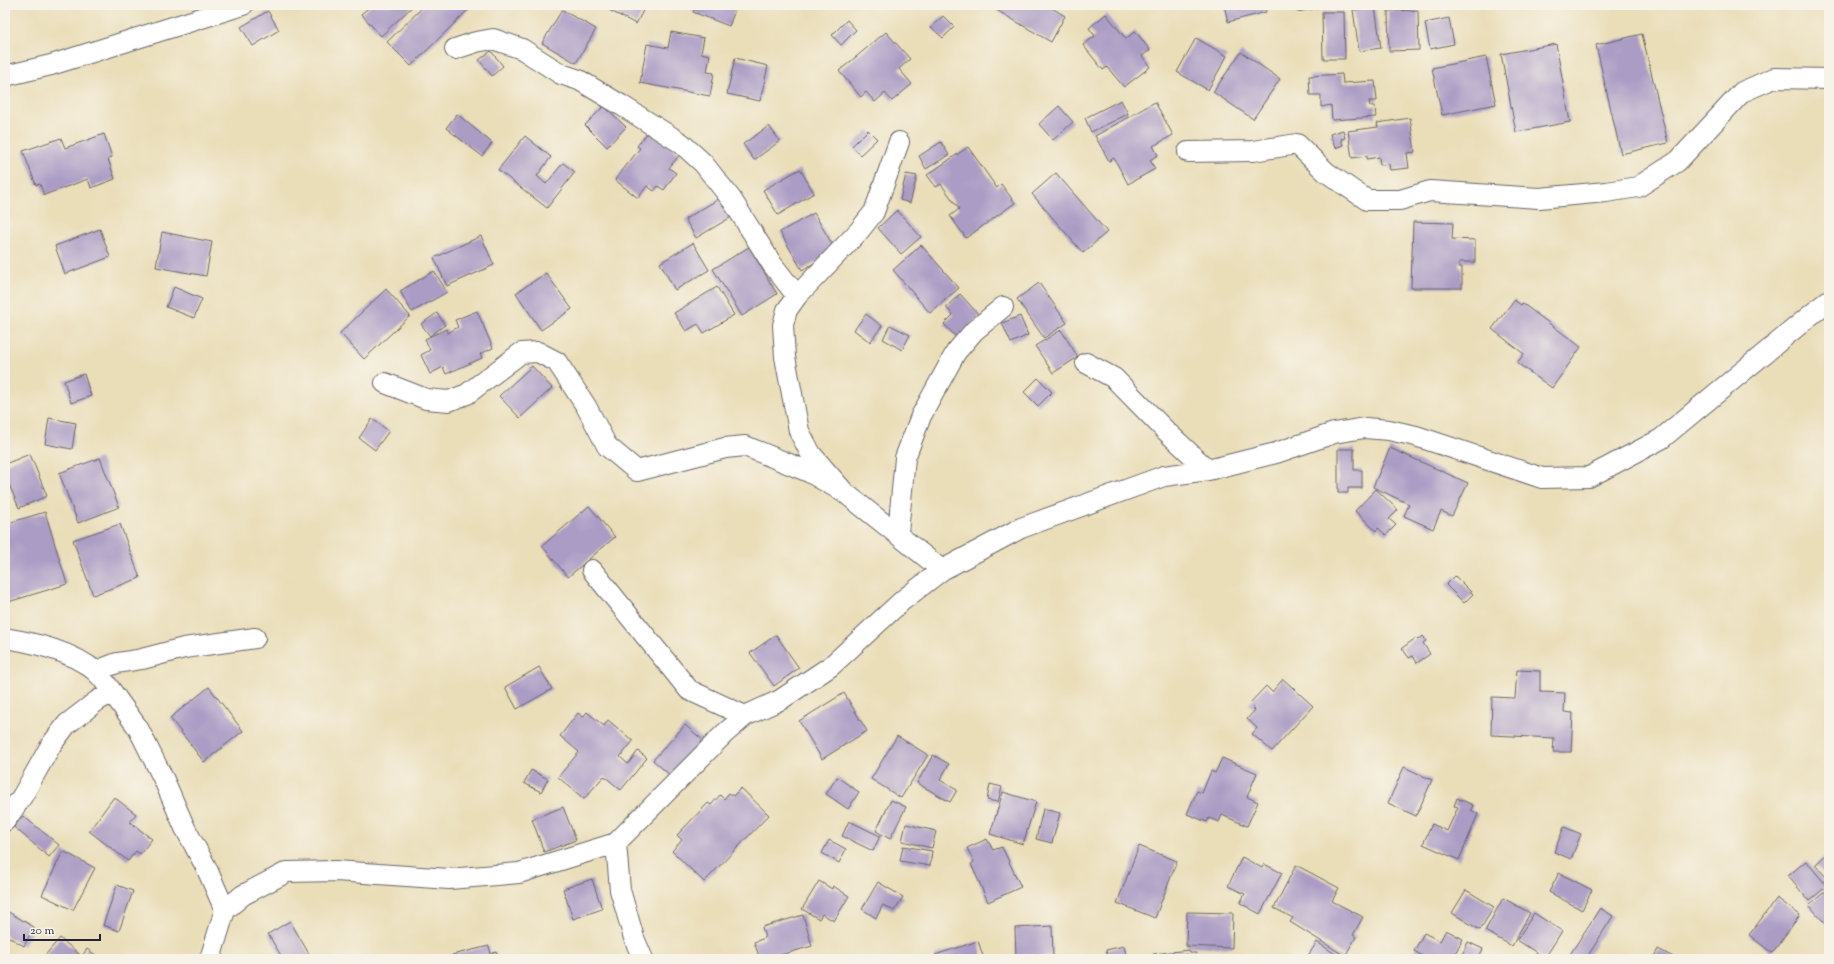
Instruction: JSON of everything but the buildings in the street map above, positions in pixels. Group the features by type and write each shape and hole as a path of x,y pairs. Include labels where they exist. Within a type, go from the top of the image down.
{"street":[{"path":"5,76 52,65 243,5"},
{"path":"455,49 476,42 493,39 522,49 561,74 579,80 681,143 703,163 732,200 772,264 797,296"},
{"path":"1188,152 1253,151 1297,144 1326,172 1367,200 1400,200 1430,191 1539,198 1606,192 1638,188 1678,161 1742,92 1774,78 1829,79"},
{"path":"844,492 812,454 799,431 785,357 783,325 788,310 797,296 859,231 874,212 899,142"},
{"path":"210,959 225,910 244,895 287,872 336,870 449,879 511,874 519,873 616,843 724,734 745,716 780,700 831,666 903,600 942,570 1021,528 1164,476 1208,470 1276,453 1334,433 1364,428 1389,430 1416,436 1542,478 1588,477 1661,439 1829,300"},
{"path":"898,533 905,458 920,416 956,352 974,331 1003,307"},
{"path":"385,383 426,399 449,402 467,394 521,353 538,352 557,362 586,406 607,446 638,471 725,448 745,446 809,472 844,492 898,533 942,570"},
{"path":"1086,363 1114,378 1166,432 1208,470"},
{"path":"592,570 689,690 745,716"},
{"path":"5,638 26,642 78,659 96,670 138,728 164,780 185,828 206,867 225,910"},
{"path":"96,670 117,663 142,659 184,648 255,638"},
{"path":"5,822 23,795 51,745 67,724 97,701 112,692"},
{"path":"616,843 620,890 634,938 643,959"}]}
